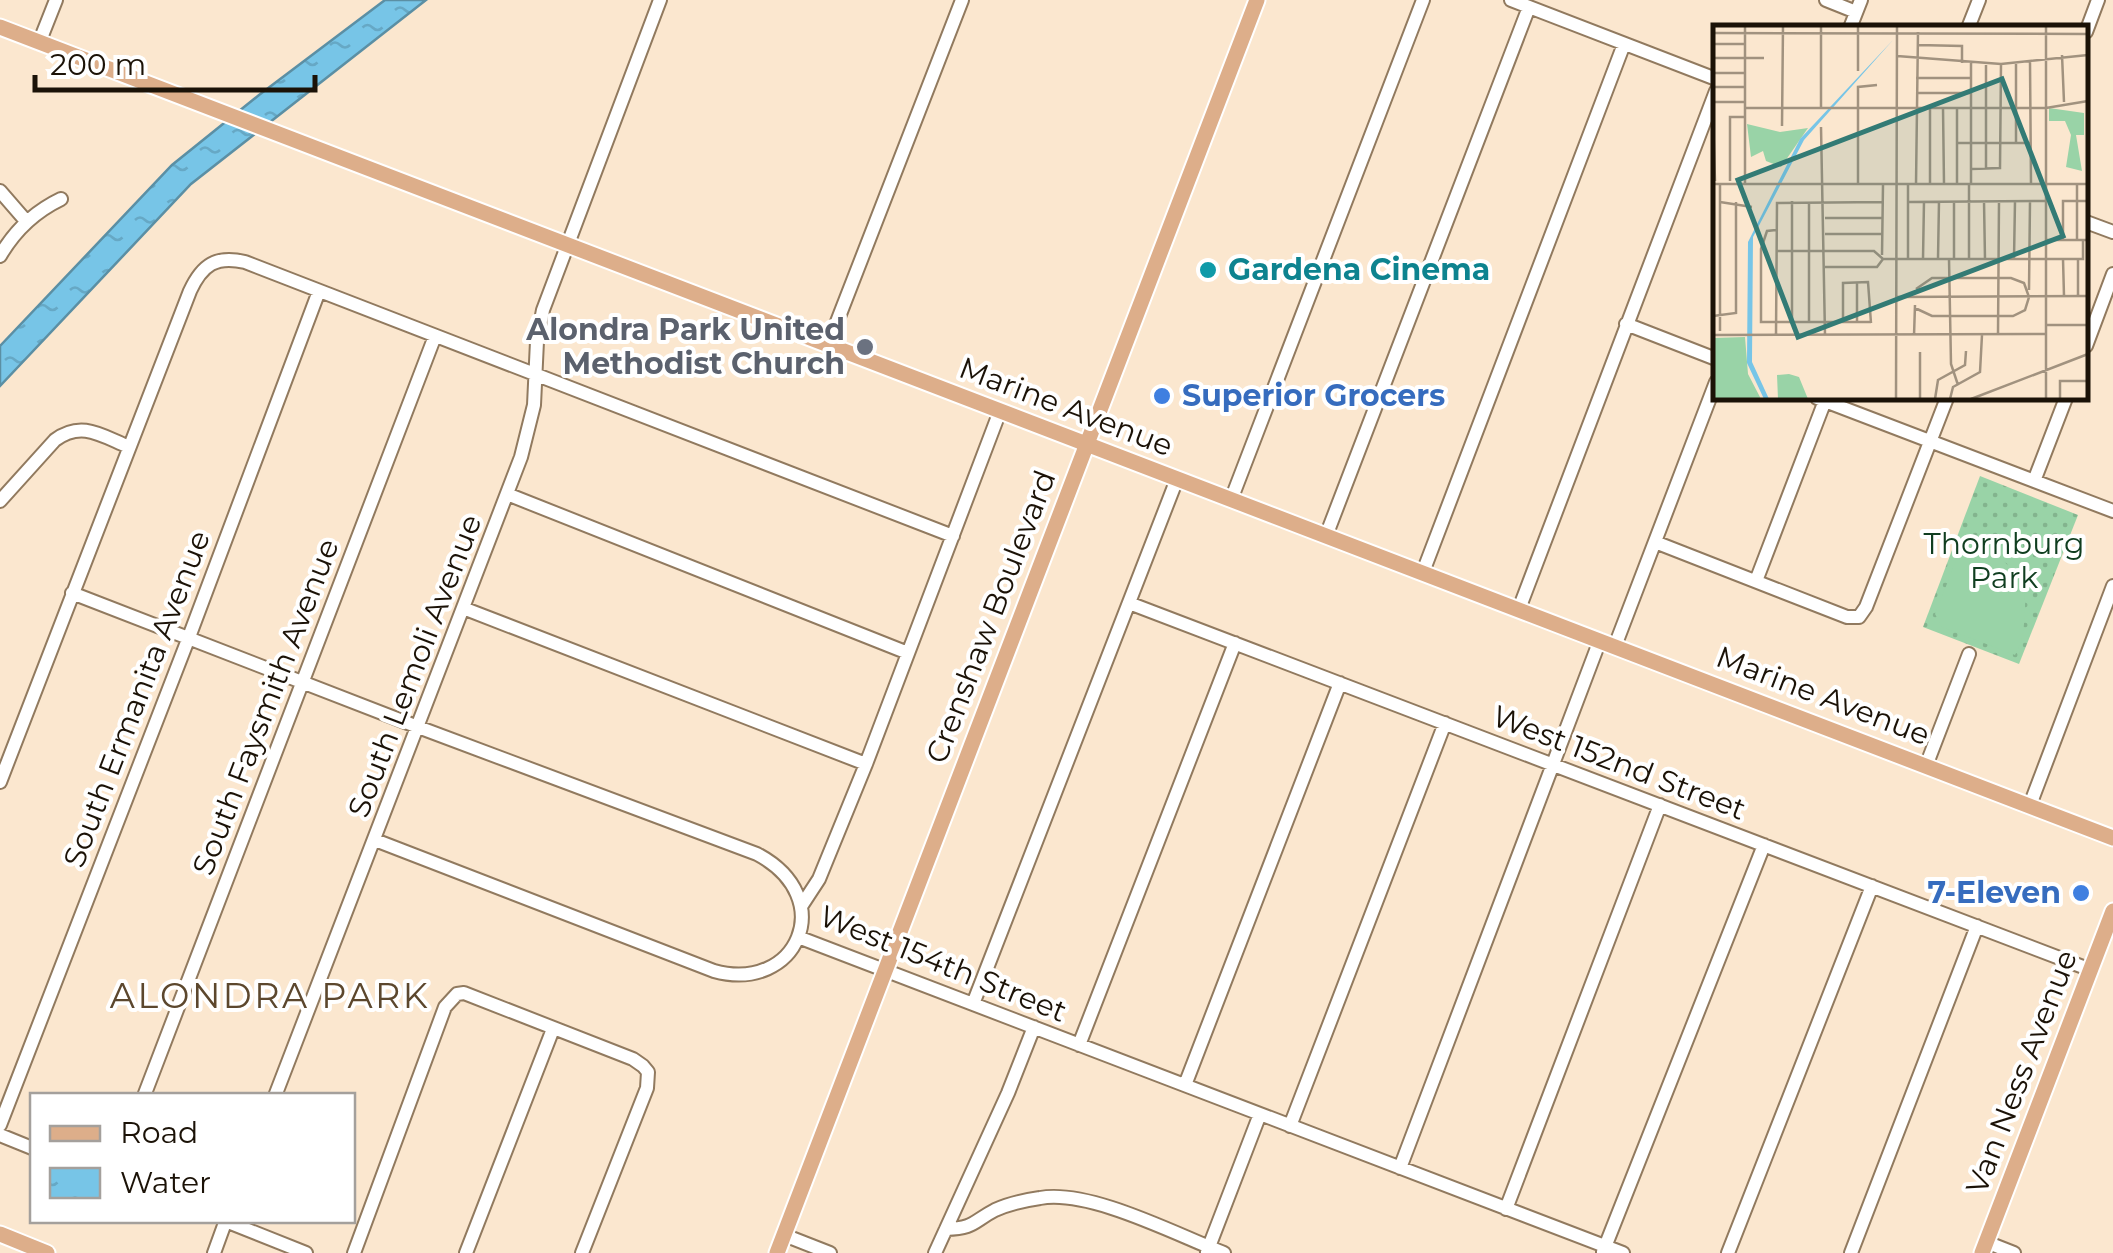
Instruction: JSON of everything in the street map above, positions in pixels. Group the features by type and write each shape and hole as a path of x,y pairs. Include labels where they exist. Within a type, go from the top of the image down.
{"main road":[{"name":"Crenshaw Boulevard","path":"777,1253 1257,0"},
{"name":"Marine Avenue","path":"0,28 2113,838"},
{"name":"Van Ness Avenue","path":"1984,1248 2113,911"},
{"path":"0,1234 47,1253"}],"street":[{"path":"39,42 56,0"},
{"name":"South Lemoli Avenue","path":"276,1093 507,494 530,424 543,310 660,0"},
{"path":"828,345 962,0"},
{"path":"1231,500 1422,0"},
{"path":"1512,0 1713,78"},
{"path":"1826,0 1859,6"},
{"path":"1969,25 1979,0"},
{"path":"2088,27 2098,0"},
{"path":"1326,536 1529,7"},
{"path":"1423,572 1624,44"},
{"path":"1519,609 1713,99"},
{"path":"0,191 26,221"},
{"path":"0,256 26,221 61,198"},
{"path":"2088,223 2113,232"},
{"path":"0,782 190,291 202,270 226,258 953,536"},
{"path":"2088,341 2113,274"},
{"name":"South Ermanita Avenue","path":"0,1125 319,291"},
{"path":"1626,324 1713,358"},
{"name":"South Faysmith Avenue","path":"145,1093 435,336"},
{"path":"1400,1168 1553,764 1655,542 1713,390"},
{"path":"1756,581 1823,400"},
{"path":"1826,400 2113,511"},
{"path":"1655,542 1859,618 1946,400"},
{"path":"2034,481 2065,400"},
{"path":"802,905 818,880 866,764 1000,411"},
{"path":"0,501 66,432 90,431 129,447"},
{"path":"973,1004 1177,479"},
{"path":"507,494 908,653"},
{"path":"2030,805 2113,586"},
{"name":"West 154th Street","path":"72,593 756,854 787,875 802,905 798,937 1506,1208 1604,1250 1623,1253"},
{"name":"West 152nd Street","path":"1129,603 2091,970"},
{"path":"463,608 866,764"},
{"path":"1079,1045 1235,643"},
{"path":"1926,766 1969,654"},
{"path":"1184,1085 1340,683"},
{"path":"1290,1126 1445,723"},
{"path":"1506,1208 1660,805"},
{"path":"375,840 714,972 748,976 768,970 784,958 798,937"},
{"path":"1604,1250 1764,845"},
{"path":"1728,1253 1872,886"},
{"path":"1851,1253 1977,926"},
{"path":"354,1253 445,1008 456,994 464,993 633,1059 648,1072 646,1088 582,1253"},
{"path":"466,1253 553,1028"},
{"path":"935,1253 1034,1028"},
{"path":"1208,1250 1260,1114"},
{"path":"0,1135 30,1147"},
{"path":"946,1230 968,1228 996,1210 1026,1201 1064,1197 1110,1208 1208,1250 1224,1253"},
{"path":"214,1253 224,1223"},
{"path":"230,1223 306,1253"},
{"path":"784,1234 830,1253"},
{"path":"1984,1248 2014,1253"}],"green space":[{"name":"Thornburg Park","path":"1980,476 2078,515 2019,664 1923,627"},
{"path":"1965,538 1997,556 2021,583 2024,624 2015,655 1942,627 1935,614"}],"water":[{"path":"385,0 426,0 191,184 0,386 0,346 172,165"}],"place":[{"name":"Gardena Cinema","path":"1208,270"},
{"name":"Alondra Park United Methodist Church","path":"865,347"},
{"name":"Superior Grocers","path":"1162,396"},
{"name":"7-Eleven","path":"2081,893"}],"district":[{"name":"ALONDRA PARK","path":"270,996"}]}
